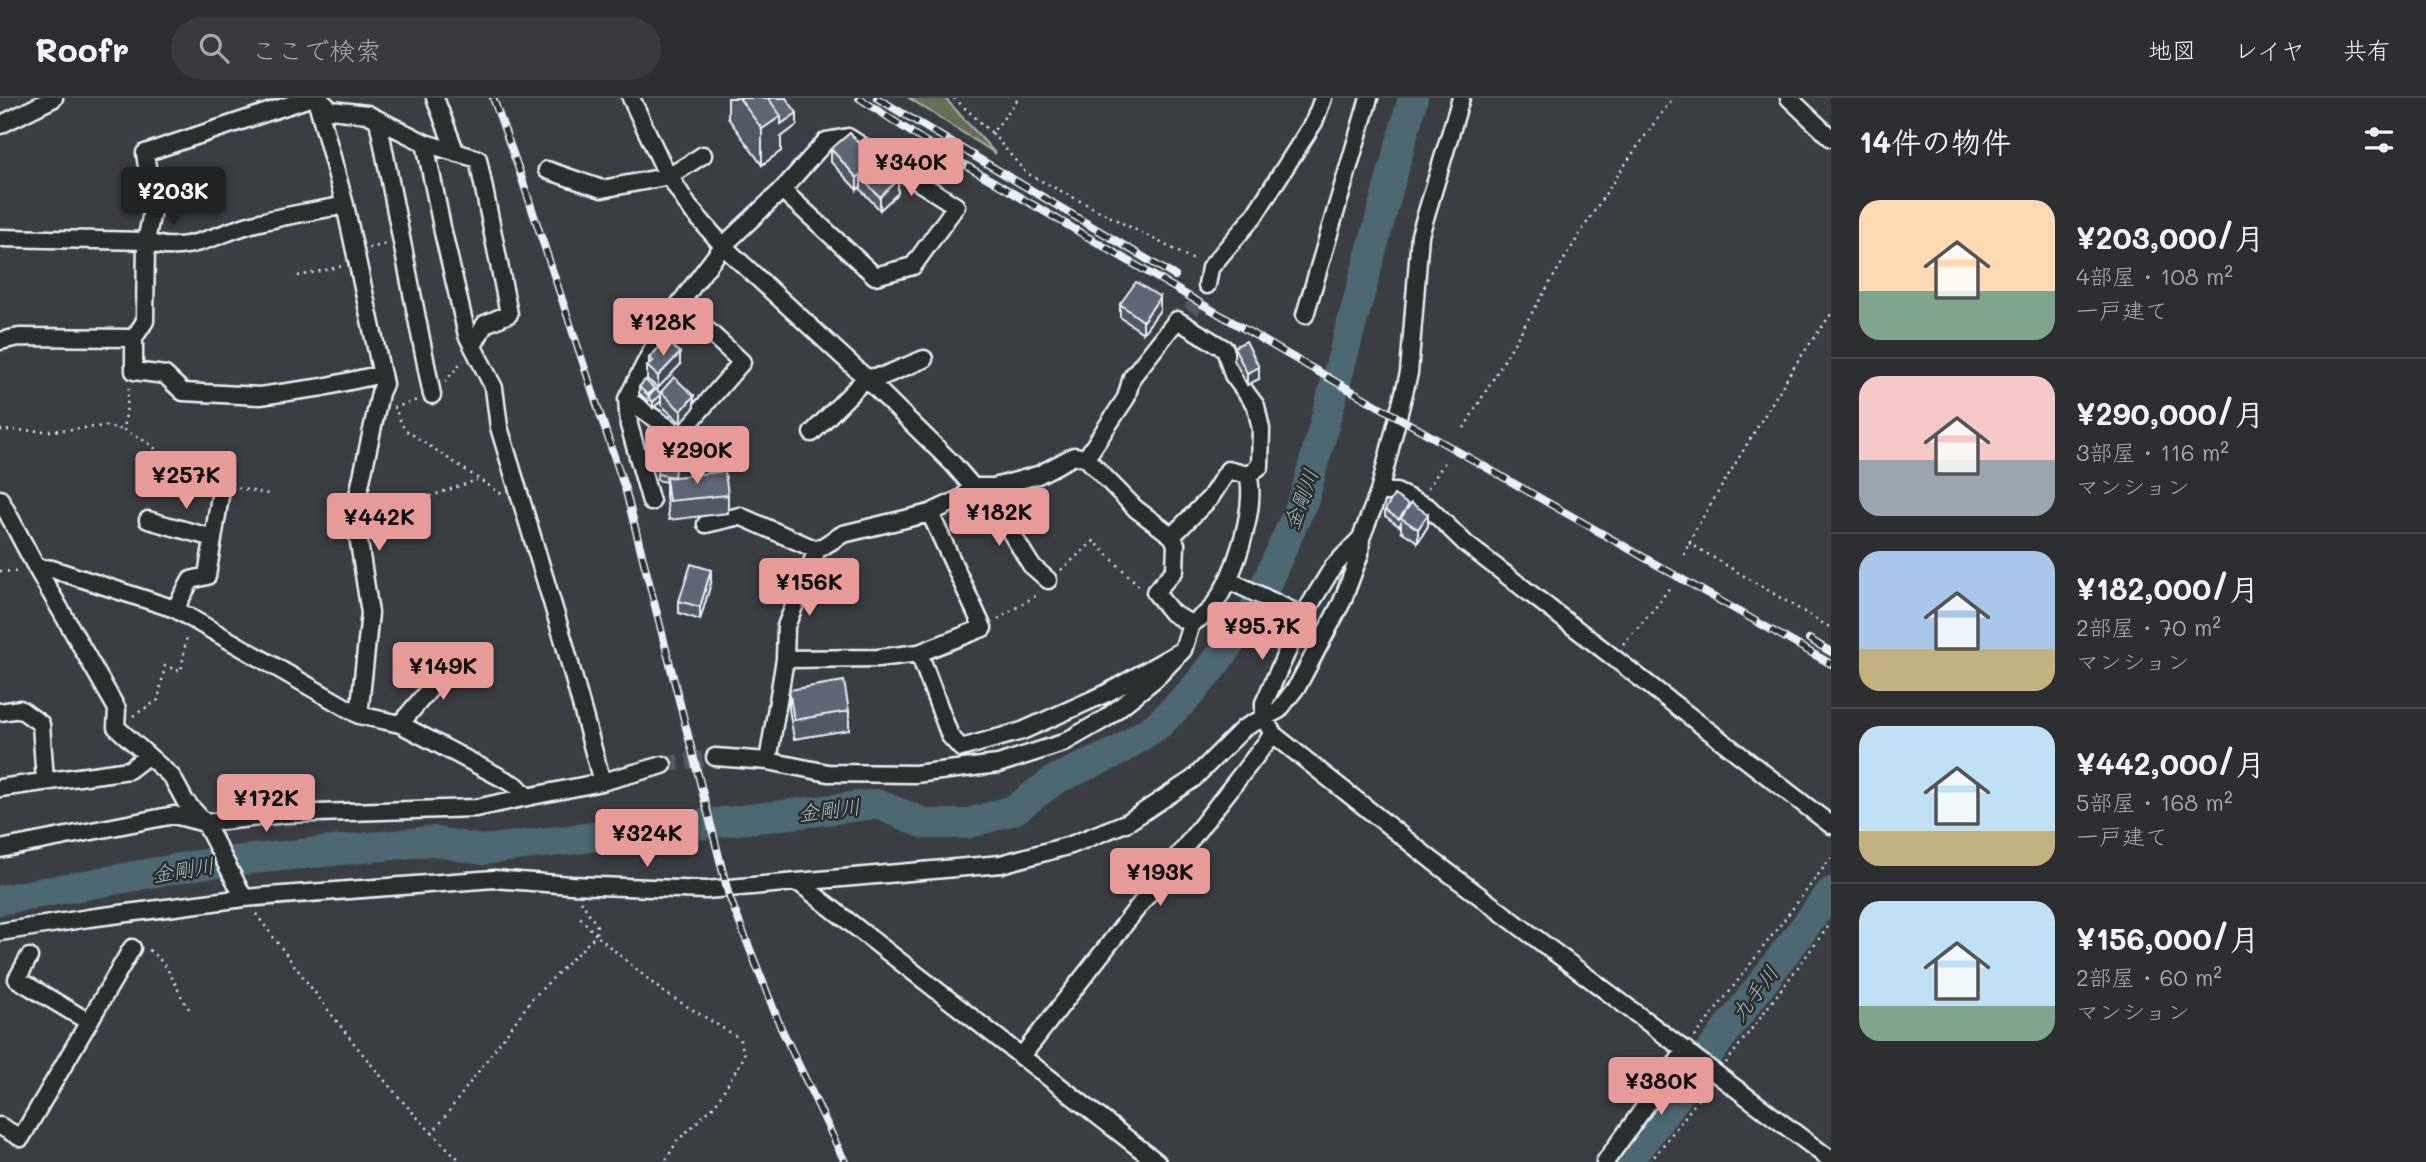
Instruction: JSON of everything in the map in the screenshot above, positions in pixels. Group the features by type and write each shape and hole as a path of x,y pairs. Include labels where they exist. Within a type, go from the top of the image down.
{"street":[{"path":"0,125 54,98"},
{"path":"310,98 145,153 153,207 146,242 145,321 134,338 134,371 165,375 183,392 260,396 383,379"},
{"path":"317,98 331,110 367,114 425,144 478,159 509,314 485,324 473,346"},
{"path":"317,98 345,205 383,379 357,500 358,536 370,613 359,715"},
{"path":"435,98 456,153"},
{"path":"631,98 663,166 689,207 723,246 866,378 973,487 988,495 1031,565 1048,580"},
{"path":"1207,285 1210,268 1254,216 1314,122 1323,98"},
{"path":"1305,315 1369,98"},
{"path":"0,932 244,898 494,879 706,890 1000,864 1070,845 1128,822 1193,779 1244,728 1279,710 1298,685 1342,602 1360,554 1361,538 1379,492 1409,373 1420,235 1461,98"},
{"path":"1789,98 1831,138"},
{"path":"378,120 432,395"},
{"path":"651,502 629,425 627,399 668,319 723,246 782,190 826,141 848,137 957,206 913,266 875,276 782,190"},
{"path":"425,144 467,335 494,388 499,426 564,642 602,782"},
{"path":"547,170 602,189 670,176 704,155"},
{"path":"0,238 146,242 154,245 189,246 257,222 345,205"},
{"path":"627,399 679,435 742,362 680,305"},
{"path":"1086,458 1126,398 1132,377 1184,316 1225,349 1233,375 1256,406 1261,429 1261,466 1248,475 1228,470 1210,498 1172,536"},
{"path":"0,341 19,337 134,338"},
{"path":"812,433 866,378 883,376 924,359"},
{"path":"768,761 785,659 786,626 817,550 843,534 930,513 962,498 973,487 994,487 1038,475 1074,456 1086,458 1136,509 1172,536 1177,544 1175,570 1156,592 1172,613 1191,624"},
{"path":"715,757 768,761 828,773 915,775 998,764 1063,743 1105,719 1156,678 1183,650 1191,624 1210,610 1228,580 1243,539 1252,489 1248,475"},
{"path":"175,609 191,580 207,576 222,484"},
{"path":"1379,492 1396,492 1427,507 1466,544 1831,825"},
{"path":"0,499 117,709 116,727 146,757 172,777 185,801 205,823 244,898"},
{"path":"785,659 878,658 919,653 983,628 930,513"},
{"path":"706,524 740,516 817,550"},
{"path":"148,520 213,538"},
{"path":"1361,538 1333,566 1297,613 1264,703 1264,718 1273,734 1433,861 1831,1160"},
{"path":"36,567 52,569 175,609 359,715 400,724 517,786 527,797"},
{"path":"1228,580 1297,613"},
{"path":"919,653 950,736 961,748 1022,731 1107,692 1183,650"},
{"path":"400,724 458,656"},
{"path":"0,712 20,709 41,724 46,781"},
{"path":"1021,1057 1273,734"},
{"path":"0,788 129,770 146,757"},
{"path":"0,849 174,815 205,823 285,814 476,808 602,782 663,765"},
{"path":"798,882 1157,1162"},
{"path":"0,1126 21,1138 132,948"},
{"path":"29,957 17,979 89,1022"},
{"path":"1605,1162 1686,1049"}],"path":[{"path":"954,98 992,133 1026,173 1210,268"},
{"path":"992,133 1019,98"},
{"path":"1464,428 1580,234 1646,134 1674,98"},
{"path":"1684,555 1795,365 1831,314"},
{"path":"124,430 134,371"},
{"path":"383,379 404,429 478,480 524,507"},
{"path":"0,430 106,426 124,430 147,442 181,469 222,484 268,494"},
{"path":"1420,503 1447,458"},
{"path":"357,500 431,496 478,480"},
{"path":"983,628 1035,596 1048,580 1094,541 1146,593 1156,592"},
{"path":"1689,543 1831,628"},
{"path":"1612,656 1670,587"},
{"path":"116,727 158,701 165,666 181,671 190,617"},
{"path":"1686,1049 1831,858"},
{"path":"432,1134 532,999 596,935 597,926 571,885"},
{"path":"244,898 358,1048 432,1134 462,1162"},
{"path":"578,915 596,935 662,991 739,1038 745,1055 715,1104 677,1141 665,1162"},
{"path":"1650,1162 1831,923"}],"green space":[{"path":"909,98 945,98 996,154"}],"building":[{"path":"739,98 768,98 781,116 762,129"},
{"path":"768,98 786,98 797,113 781,124 781,116"},
{"path":"850,133 875,161 857,178 831,149"},
{"path":"879,161 898,180 880,197 861,178"},
{"path":"1136,282 1160,297 1143,321 1120,304"},
{"path":"1246,341 1259,367 1247,373 1234,347"},
{"path":"668,342 680,353 658,376 647,366 653,361 649,358 663,343"},
{"path":"674,377 694,396 681,411 661,392"},
{"path":"645,380 654,388 648,395 639,387"},
{"path":"656,389 661,394 653,402 648,397"},
{"path":"658,466 675,469 674,477 657,474"},
{"path":"725,471 728,495 669,501 666,478"},
{"path":"1394,495 1409,505 1399,519 1385,510"},
{"path":"1411,503 1428,514 1418,529 1401,518"},
{"path":"691,564 711,570 700,607 679,601"},
{"path":"844,681 849,711 794,720 789,690"}],"waterway":[{"name":"金剛川","path":"0,900 203,864 432,841 482,850 877,804 926,824 966,824 1014,810 1056,779 1115,753 1158,725 1191,693 1253,613 1304,499 1413,98"},
{"name":"九手川","path":"1627,1162 1831,892"}],"tunnel":[{"path":"1191,311 1207,285"},
{"path":"663,765 715,757"}],"railway":[{"path":"493,98 626,492 729,896 781,1028 845,1162"},
{"path":"859,98 926,142 1287,354 1831,664"},
{"path":"877,98 1175,276"},
{"path":"1809,639 1831,652"}]}
